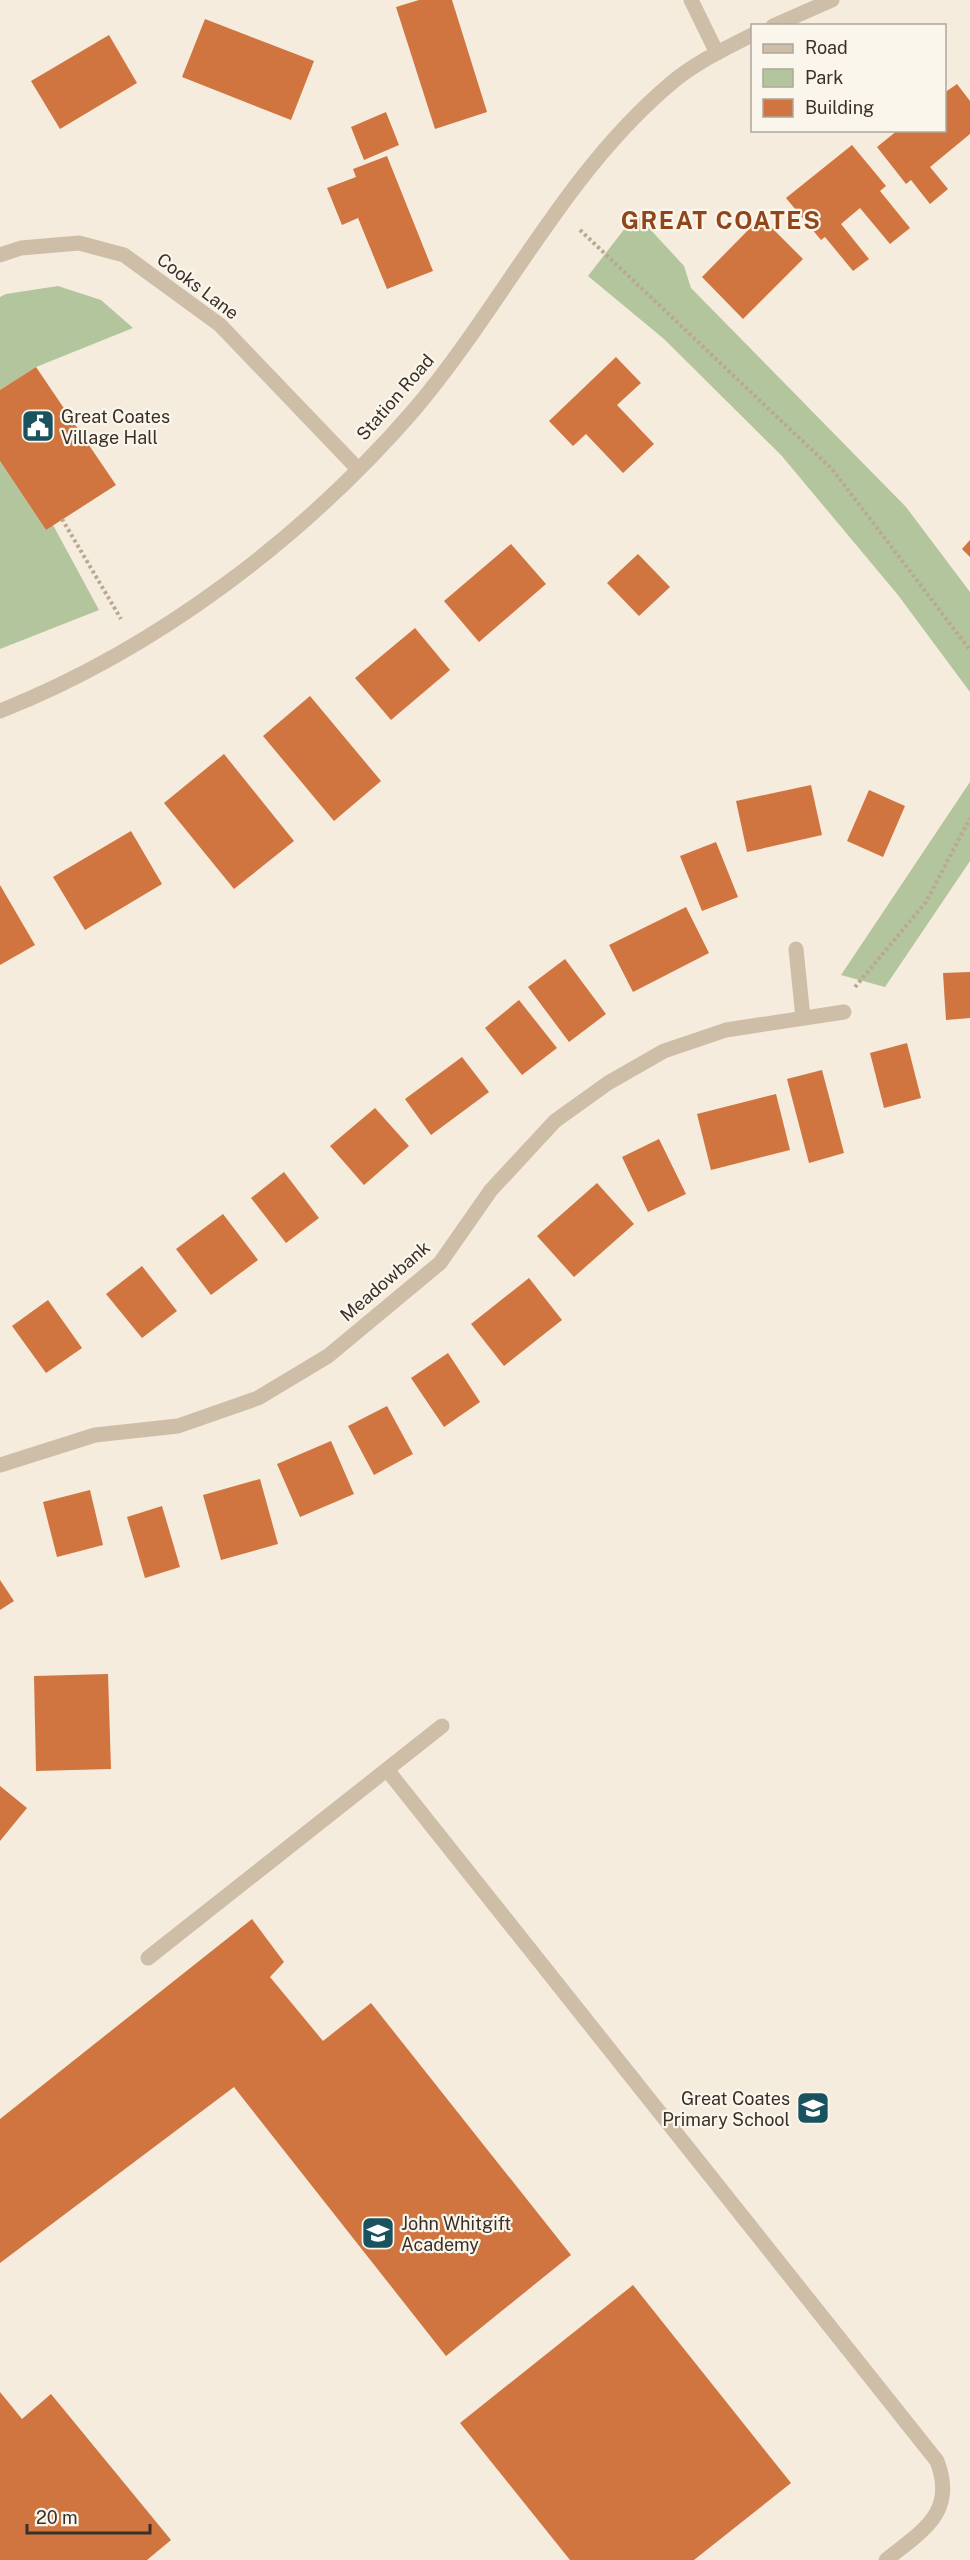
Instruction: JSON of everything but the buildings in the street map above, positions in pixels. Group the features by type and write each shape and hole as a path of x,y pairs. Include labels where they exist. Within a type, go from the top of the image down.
{"street":[{"path":"691,0 717,53"},
{"path":"778,24 832,0"},
{"name":"Station Road","path":"0,711 79,675 136,643 230,581 292,531 414,410 464,345 590,167 626,125 670,84 717,53 751,36"},
{"name":"Cooks Lane","path":"0,255 21,248 79,243 124,255 220,325 357,469"},
{"path":"796,949 803,1018"},
{"name":"Meadowbank","path":"0,1465 95,1435 178,1426 258,1398 328,1356 440,1263 491,1190 555,1121 608,1083 664,1051 726,1030 844,1012"},
{"path":"148,1958 388,1771 442,1726"},
{"path":"388,1771 937,2461 944,2487 942,2505 922,2531 886,2560"}],"path":[{"path":"559,211 832,470 970,650"},
{"path":"62,519 114,610 136,643"},
{"path":"853,989 926,902 970,818"}],"green space":[{"path":"636,214 684,266 691,288 906,507 970,592 970,692 898,595 781,455 664,339 588,276"},
{"path":"58,286 101,300 133,328 36,367 0,390 0,297 6,294"},
{"path":"0,461 46,530 53,525 99,610 0,649"},
{"path":"970,782 970,861 885,987 841,975"}],"place":[{"name":"Great Coates Village Hall","path":"38,426"},
{"name":"Great Coates Primary School","path":"813,2108"},
{"name":"John Whitgift Academy","path":"378,2233"}],"district":[{"name":"GREAT COATES","path":"721,220"}]}
